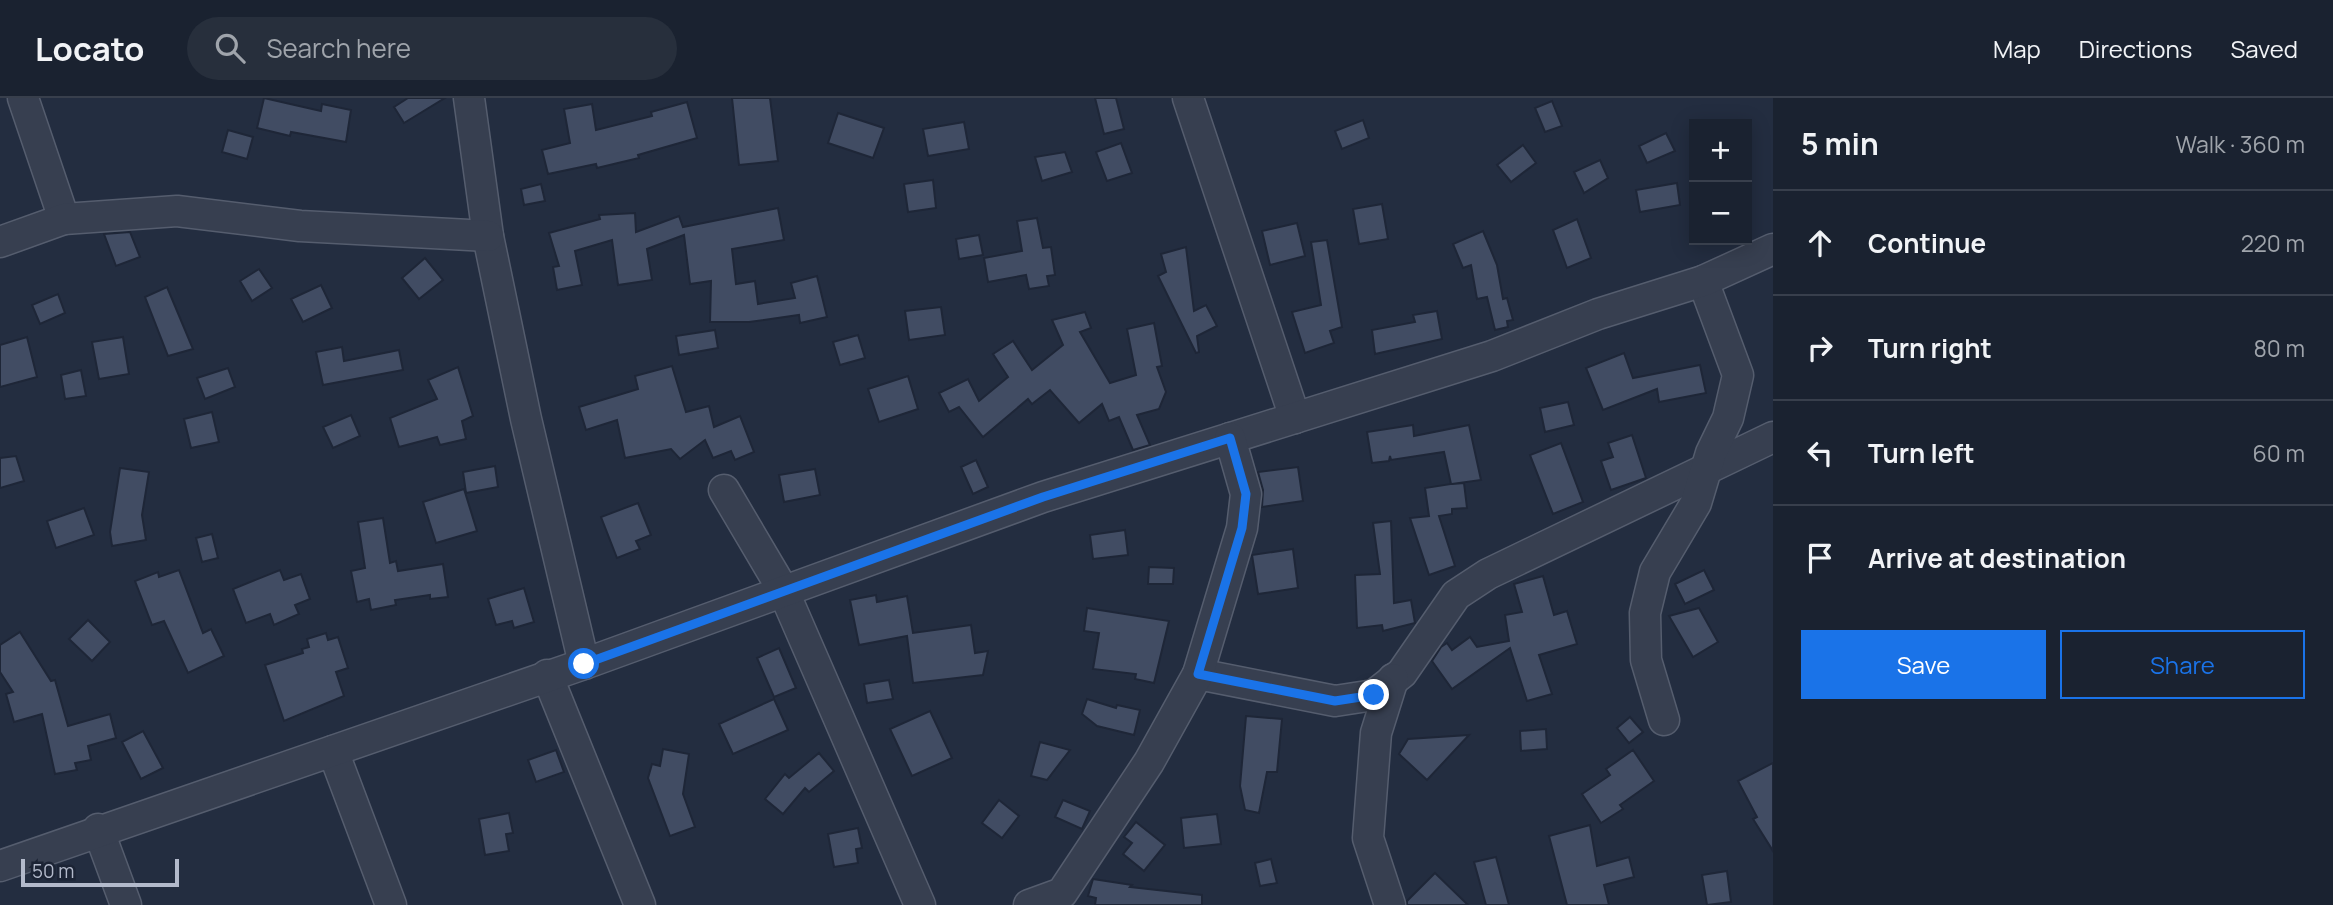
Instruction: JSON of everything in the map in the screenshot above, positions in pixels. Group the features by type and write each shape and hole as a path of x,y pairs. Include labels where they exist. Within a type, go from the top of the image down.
{"street":[{"path":"23,98 64,219"},
{"path":"469,98 488,236 526,419 584,664"},
{"path":"1188,98 1295,418"},
{"path":"0,242 64,219 177,211 300,226 488,236"},
{"path":"0,866 584,664 1043,497 1492,356 1598,314 1703,281 1773,249"},
{"path":"1664,720 1646,660 1645,613 1655,572 1696,503 1706,469 1728,418 1738,375 1703,281"},
{"path":"1198,674 1335,701 1374,695 1402,673 1456,595 1478,581 1773,437"},
{"path":"1029,905 1063,899 1127,797 1198,674 1242,528 1246,494 1230,438"},
{"path":"724,490 783,590 920,905"},
{"path":"547,675 640,905"},
{"path":"1390,905 1368,838 1376,733 1393,680"},
{"path":"333,751 391,905"},
{"path":"98,830 125,905"}],"building":[{"path":"264,98 321,111 322,104 351,110 346,142 291,132 290,136 257,128"},
{"path":"408,98 445,98 404,123 394,107"},
{"path":"732,98 770,98 778,161 739,165"},
{"path":"1095,98 1116,98 1124,129 1104,134"},
{"path":"1552,101 1562,126 1545,132 1535,108"},
{"path":"687,102 697,138 638,155 639,158 597,168 596,164 548,174 542,150 570,143 564,109 592,104 596,130 652,116 651,112"},
{"path":"838,113 884,128 873,158 828,143"},
{"path":"1363,120 1369,138 1342,149 1335,131"},
{"path":"964,122 969,149 928,156 923,129"},
{"path":"228,130 253,137 247,159 222,152"},
{"path":"1666,133 1675,151 1647,163 1639,146"},
{"path":"1121,143 1132,173 1107,181 1096,152"},
{"path":"1523,145 1536,163 1511,182 1497,165"},
{"path":"1065,152 1072,172 1042,181 1035,157"},
{"path":"1600,160 1608,178 1584,193 1574,172"},
{"path":"933,180 936,208 908,212 904,184"},
{"path":"1677,183 1680,205 1640,212 1636,190"},
{"path":"541,184 545,201 524,205 521,189"},
{"path":"1382,204 1388,239 1359,244 1353,209"},
{"path":"778,208 784,240 732,249 736,284 755,281 758,304 795,298 791,283 817,276 827,317 800,323 799,315 749,322 710,322 711,281 690,284 684,235 647,249 652,280 618,285 612,240 575,251 582,285 557,290 553,267 559,266 549,233 600,219 599,215 635,213 636,232 679,216 683,227"},
{"path":"1037,218 1043,248 1051,247 1055,275 1047,276 1049,286 1029,289 1026,275 988,282 984,258 1022,251 1017,221"},
{"path":"1577,219 1591,258 1567,268 1553,230"},
{"path":"1297,223 1305,256 1270,265 1262,231"},
{"path":"1483,231 1497,265 1503,299 1507,298 1513,320 1507,321 1508,327 1495,330 1487,297 1477,299 1471,265 1463,268 1453,244"},
{"path":"130,232 140,257 116,266 104,234"},
{"path":"979,235 983,255 959,259 956,239"},
{"path":"1327,240 1342,327 1330,331 1334,343 1305,353 1292,312 1321,305 1311,242"},
{"path":"1186,247 1194,311 1206,305 1217,326 1197,336 1199,352 1196,353 1158,276 1166,272 1161,254"},
{"path":"425,258 443,280 419,299 402,278"},
{"path":"259,269 272,288 252,301 240,281"},
{"path":"321,285 332,308 303,322 291,299"},
{"path":"167,287 193,349 168,356 145,297"},
{"path":"58,294 65,313 40,324 32,305"},
{"path":"941,307 945,335 909,340 905,311"},
{"path":"1437,311 1442,339 1375,354 1372,330 1415,322 1413,315"},
{"path":"1085,312 1091,328 1080,332 1110,383 1136,375 1127,329 1154,323 1162,366 1157,367 1166,392 1159,409 1137,415 1150,445 1133,450 1119,417 1109,421 1102,404 1079,423 1050,390 1032,404 1028,399 983,437 959,407 949,412 939,393 968,379 979,401 1008,377 993,354 1013,341 1032,370 1063,345 1052,320"},
{"path":"715,330 718,348 679,355 676,336"},
{"path":"858,335 865,358 840,365 833,342"},
{"path":"27,337 37,377 0,387 0,345"},
{"path":"123,337 129,374 99,379 92,342"},
{"path":"342,347 344,361 399,350 403,370 323,385 316,352"},
{"path":"1624,353 1633,378 1700,365 1706,393 1659,402 1657,389 1603,410 1586,368"},
{"path":"672,366 686,412 709,406 714,427 740,416 754,452 735,460 731,451 713,458 705,440 680,459 671,449 625,458 617,420 586,430 579,407 638,389 635,376"},
{"path":"458,367 473,416 462,421 466,439 440,445 437,437 399,447 390,418 437,399 428,380"},
{"path":"228,368 235,387 205,399 197,378"},
{"path":"81,370 86,396 65,399 61,375"},
{"path":"908,376 918,409 879,422 868,389"},
{"path":"1568,402 1574,425 1545,432 1540,408"},
{"path":"212,412 219,442 191,448 184,419"},
{"path":"351,415 360,436 333,448 323,427"},
{"path":"1413,425 1414,436 1469,425 1481,480 1452,484 1464,483 1467,508 1452,509 1452,514 1439,516 1455,566 1429,575 1410,518 1429,516 1425,488 1451,484 1444,452 1391,460 1390,456 1389,461 1372,463 1367,432"},
{"path":"1632,435 1646,478 1611,490 1601,461 1613,457 1608,443"},
{"path":"1561,443 1583,502 1553,514 1530,455"},
{"path":"16,456 24,481 0,488 0,458"},
{"path":"976,460 988,487 973,494 961,467"},
{"path":"495,466 498,487 466,493 463,472"},
{"path":"1298,467 1303,501 1262,507 1263,490 1258,472"},
{"path":"120,468 149,472 142,515 146,540 112,546 110,532"},
{"path":"815,469 820,495 784,502 779,475"},
{"path":"464,489 477,531 436,543 423,502"},
{"path":"638,503 651,535 636,541 640,549 617,558 601,517"},
{"path":"84,508 94,535 56,548 47,521"},
{"path":"383,518 390,563 396,561 398,571 443,564 448,597 430,599 430,595 395,600 396,605 371,610 369,599 357,602 351,571 365,568 358,522"},
{"path":"1391,521 1394,603 1411,600 1415,623 1383,631 1382,625 1357,628 1355,575 1380,574 1373,523"},
{"path":"1125,530 1128,555 1093,559 1090,535"},
{"path":"212,534 218,558 202,562 196,538"},
{"path":"1293,549 1298,588 1258,594 1252,555"},
{"path":"1149,567 1174,568 1173,584 1148,584"},
{"path":"179,570 203,633 211,629 224,656 188,673 164,621 152,625 135,581 158,572 159,577"},
{"path":"280,570 284,580 301,574 310,599 295,605 299,614 274,625 270,614 246,623 233,589"},
{"path":"1704,570 1714,590 1685,604 1675,584"},
{"path":"1543,576 1554,615 1567,611 1577,644 1539,655 1552,694 1527,701 1510,648 1452,689 1432,661 1441,647 1447,643 1452,650 1470,637 1477,647 1509,641 1505,615 1522,612 1514,584"},
{"path":"524,588 534,622 514,628 512,621 496,625 488,599"},
{"path":"876,595 877,602 907,596 913,633 971,625 975,653 988,651 983,675 913,683 907,636 859,645 850,600"},
{"path":"1087,608 1169,621 1154,683 1135,679 1136,674 1093,669 1099,633 1084,631"},
{"path":"1699,608 1718,642 1693,657 1669,616"},
{"path":"88,620 110,642 92,661 69,639"},
{"path":"20,632 51,681 55,680 68,726 110,714 116,738 88,746 91,760 75,763 77,770 55,774 42,714 14,722 6,694 13,692 0,672 0,645"},
{"path":"326,633 328,640 338,637 348,668 336,672 344,696 284,721 265,665 303,653 302,649 309,647 307,639"},
{"path":"779,648 796,688 774,697 757,658"},
{"path":"889,680 893,699 867,703 864,684"},
{"path":"774,699 788,730 733,754 719,724"},
{"path":"1087,699 1116,708 1117,705 1140,710 1134,735 1097,726 1082,714"},
{"path":"930,711 952,758 912,776 890,729"},
{"path":"1246,716 1282,719 1277,772 1267,772 1259,813 1245,810 1240,786"},
{"path":"1630,717 1643,732 1629,743 1617,728"},
{"path":"1546,729 1547,749 1521,751 1520,731"},
{"path":"143,731 163,768 141,779 122,742"},
{"path":"1469,735 1427,780 1399,754 1408,739"},
{"path":"1040,742 1070,750 1047,780 1031,776"},
{"path":"663,749 689,754 683,794 695,827 670,836 648,778 652,764 660,766"},
{"path":"556,750 564,772 536,782 528,760"},
{"path":"1633,750 1654,781 1620,805 1623,809 1601,823 1582,794 1610,775 1606,769"},
{"path":"819,753 834,771 809,792 805,788 783,814 765,799 785,774 789,778"},
{"path":"1773,763 1773,851 1753,819 1757,817 1738,781"},
{"path":"999,800 1019,816 1002,838 982,823"},
{"path":"1063,800 1090,811 1082,829 1055,817"},
{"path":"509,813 513,833 506,834 509,851 485,855 479,819"},
{"path":"1217,814 1221,844 1184,848 1181,818"},
{"path":"1136,822 1165,845 1144,871 1123,854 1132,843 1124,837"},
{"path":"1590,825 1597,866 1629,857 1634,877 1604,885 1609,905 1567,905 1549,836"},
{"path":"858,828 862,848 856,849 858,863 834,867 828,834"},
{"path":"1496,857 1509,905 1486,905 1474,862"},
{"path":"1271,859 1277,883 1260,886 1255,863"},
{"path":"1727,871 1731,902 1707,905 1702,875"},
{"path":"1435,873 1468,905 1407,905 1407,901"},
{"path":"1093,879 1132,885 1130,887 1202,895 1202,905 1095,905 1096,898 1088,896"}],"route":[{"path":"584,664 1043,497 1230,438 1246,494 1242,528 1198,674 1335,701 1374,695"}]}
